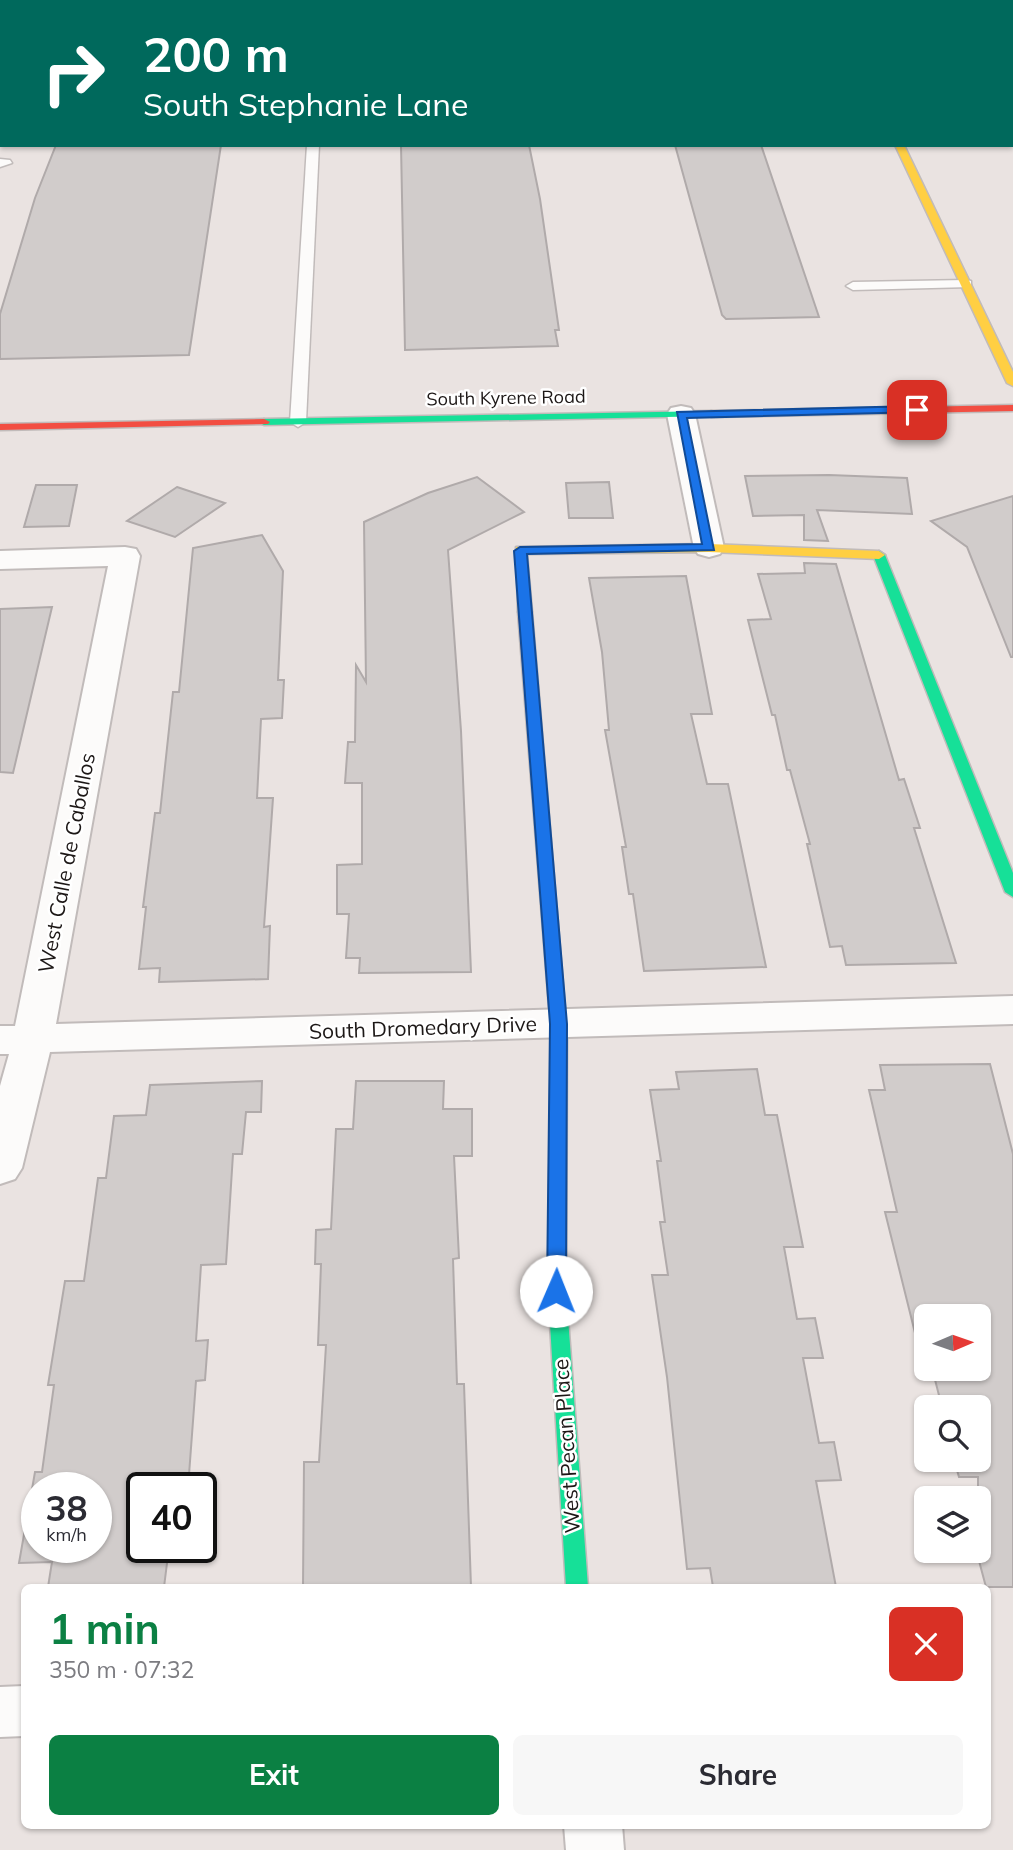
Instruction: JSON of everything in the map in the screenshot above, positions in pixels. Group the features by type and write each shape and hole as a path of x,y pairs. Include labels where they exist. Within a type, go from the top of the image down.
{"street":[{"path":"900,147 1013,383"},
{"name":"South Kyrene Road","path":"0,427 1013,408"},
{"path":"681,414 709,548 878,553 1006,852 1013,892"},
{"name":"West Pecan Place","path":"577,1584 556,1291 559,1024 520,551 709,548"},
{"name":"West Calle de Caballos","path":"0,560 125,556 17,1039 0,1168"},
{"name":"South Dromedary Drive","path":"17,1039 1013,1010"},
{"path":"0,1712 21,1711"},
{"path":"593,1829 594,1850"}],"lane":[{"path":"298,422 313,147"},
{"path":"853,286 966,284"}],"building":[{"path":"55,147 221,147 189,355 0,359 0,314 35,198"},
{"path":"401,147 529,147 540,199 559,330 555,330 558,346 405,350"},
{"path":"676,147 762,147 819,317 726,319 722,315"},
{"path":"745,476 907,478 912,514 817,510 828,541 804,540 804,515 753,516"},
{"path":"477,477 524,512 448,550 461,731 471,972 359,973 360,958 346,958 349,914 337,914 337,865 362,864 362,783 345,783 348,742 355,742 356,665 366,682 364,522 428,493"},
{"path":"609,482 613,518 569,518 566,483"},
{"path":"36,485 77,485 69,526 24,527"},
{"path":"177,487 225,503 175,537 127,521"},
{"path":"1013,496 1011,657 967,547 931,521"},
{"path":"262,535 283,571 278,680 284,680 282,718 261,719 257,798 273,798 264,927 270,926 268,979 159,982 160,968 139,969 146,907 143,907 155,813 160,813 173,692 179,692 193,548"},
{"path":"804,563 836,564 899,780 904,779 920,828 914,828 956,963 846,965 842,946 830,947 807,844 810,844 790,770 787,770 775,715 772,715 748,620 771,619 758,574 805,573"},
{"path":"686,576 712,714 691,714 707,784 728,784 766,967 644,971 633,894 629,894 622,847 626,847 605,730 609,730 602,652 589,578"},
{"path":"52,607 13,773 0,772 0,609"},
{"path":"990,1064 1013,1154 1013,1587 991,1587 991,1584 985,1584 980,1563 991,1563 991,1486 978,1486 978,1477 959,1477 958,1472 991,1472 991,1395 939,1395 935,1381 991,1381 991,1304 914,1304 914,1329 885,1212 897,1212 869,1090 885,1090 880,1065"},
{"path":"757,1069 765,1115 777,1115 803,1247 784,1247 797,1319 815,1318 823,1358 803,1358 819,1443 834,1442 841,1480 816,1481 835,1584 713,1584 710,1568 687,1569 667,1377 652,1275 668,1275 660,1222 665,1222 657,1161 661,1161 650,1090 679,1089 676,1072"},
{"path":"262,1081 261,1112 246,1112 242,1154 233,1154 226,1264 201,1265 196,1341 208,1340 205,1380 196,1381 189,1472 126,1472 126,1563 167,1563 164,1584 48,1584 52,1563 112,1563 112,1472 42,1472 54,1385 48,1385 65,1281 84,1281 98,1178 106,1178 114,1116 146,1115 150,1085"},
{"path":"356,1081 444,1081 443,1109 472,1109 472,1156 454,1156 459,1258 453,1259 457,1384 464,1384 471,1584 303,1584 304,1462 319,1462 326,1345 318,1345 321,1264 315,1264 316,1230 331,1229 336,1129 353,1129"}],"traffic: fast":[{"path":"264,422 711,414"},
{"path":"879,555 1013,892"},
{"path":"559,1033 557,1291 577,1584"}],"traffic: slow":[{"path":"900,147 1013,383"},
{"path":"525,612 520,550 709,548 879,555"}],"traffic: jam":[{"path":"711,414 1013,408"},
{"path":"0,427 264,422"},
{"path":"525,612 559,1033"}],"route":[{"path":"556,1291 559,1024 520,551 709,548 681,414 917,410"}]}
